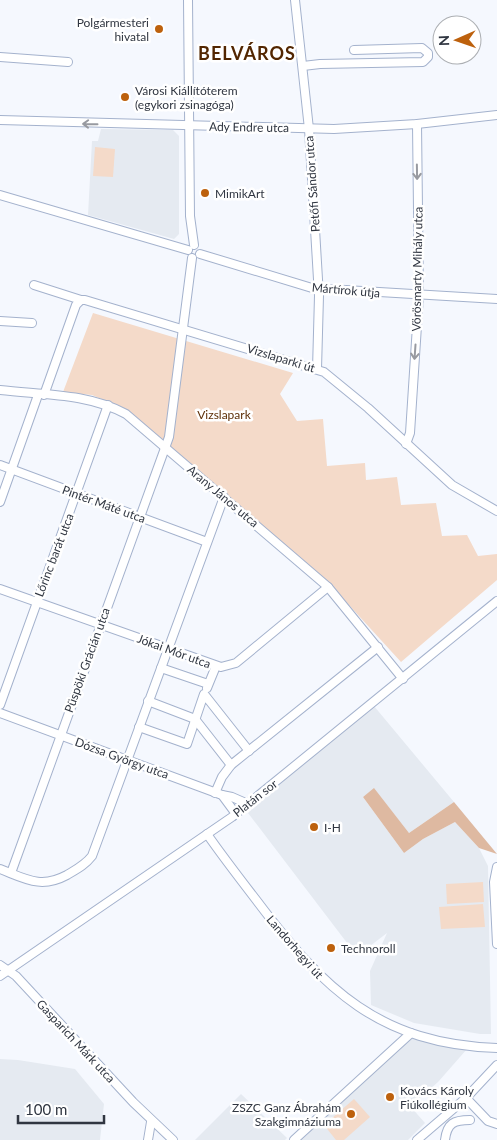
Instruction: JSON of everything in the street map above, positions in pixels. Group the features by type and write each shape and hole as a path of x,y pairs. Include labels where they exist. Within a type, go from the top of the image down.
{"street":[{"path":"0,195 191,247 199,247 196,256 189,256 191,247 188,0"},
{"name":"Petőfi Sándor utca","path":"295,0 309,129 319,289 317,369"},
{"path":"303,66 422,62 428,57 428,52 422,48 354,50"},
{"path":"0,57 68,62"},
{"name":"Ady Endre utca","path":"0,120 309,129 417,124 497,115"},
{"name":"Vörösmarty Mihály utca","path":"406,444 410,432 419,295 417,124"},
{"name":"Mártírok útja","path":"196,256 319,289 497,299"},
{"name":"Püspöki Grácián utca","path":"11,873 59,735 169,437 183,329 196,256"},
{"name":"Vizslaparki út","path":"34,285 317,369 330,376 452,485 497,511"},
{"path":"0,502 76,306 81,300"},
{"path":"0,321 32,323"},
{"name":"Arany János utca","path":"0,390 80,398 108,405 138,423 328,587 402,679"},
{"name":"Lőrinc barát utca","path":"0,705 108,405"},
{"name":"Pintér Máté utca","path":"0,465 208,542"},
{"path":"0,869 36,882 50,882 81,867 96,850 148,701 224,497"},
{"name":"Jókai Mór utca","path":"0,589 216,666 230,666 328,587"},
{"name":"Platán sor","path":"0,976 236,814 497,602"},
{"path":"236,814 218,794 222,777 231,765 378,647"},
{"path":"139,727 187,744 216,666"},
{"path":"161,668 208,684"},
{"path":"204,694 248,751"},
{"path":"148,701 195,719 231,765"},
{"name":"Dózsa György utca","path":"0,713 248,804"},
{"name":"Landorhegyi út","path":"207,834 278,929 318,975 363,1010 411,1033 440,1041 497,1048"},
{"path":"497,867 494,882 497,943"},
{"name":"Gasparich Márk utca","path":"0,965 9,970 151,1122 173,1140"},
{"path":"294,1140 411,1033"},
{"path":"416,1140 466,1098 497,1065"},
{"path":"466,1098 483,1117 491,1123 497,1124"},
{"path":"445,1140 448,1126 455,1120 470,1120"},
{"path":"148,1140 151,1122"}],"shaded area":[{"path":"101,129 173,130 179,136 179,234 174,239 88,215 92,141 98,141"},
{"path":"374,706 454,802 409,833 374,789 363,797 404,853 423,839 455,822 479,848 488,866 491,1034 480,1034 414,1023 371,1005 370,971 387,933 357,956 248,813 313,754"},
{"path":"374,788 409,833 454,802 497,854 479,848 455,822 423,839 404,853 363,797"},
{"name":"Kovács Károly Fiúkollégium","path":"412,1037 467,1049 438,1082 410,1106 425,1123 408,1140 299,1140 353,1089"},
{"path":"0,1059 75,1069 104,1104 100,1140 0,1140"},
{"path":"241,1094 287,1138 285,1140 195,1140"}],"green space":[{"path":"95,147 115,149 113,177 93,176"},
{"name":"Vizslapark","path":"93,313 293,373 280,394 297,421 323,419 327,466 365,463 366,480 397,477 401,505 436,503 442,536 467,535 478,556 497,554 497,580 401,662 327,581 129,411 92,395 63,392"},
{"path":"483,882 484,902 447,904 446,884"},
{"path":"483,904 485,927 441,929 439,907"},
{"path":"354,1099 370,1117 344,1140 336,1140 324,1125"}],"place":[{"name":"Polgármesteri hivatal","path":"159,29"},
{"name":"Városi Kiállítóterem (egykori zsinagóga)","path":"125,97"},
{"name":"MimikArt","path":"205,193"},
{"name":"I-H","path":"314,827"},
{"name":"Technoroll","path":"331,948"},
{"name":"Kovács Károly Fiúkollégium","path":"390,1097"},
{"name":"ZSZC Ganz Ábrahám Szakgimnáziuma","path":"351,1114"}],"district":[{"name":"BELVÁROS","path":"247,53"}]}
